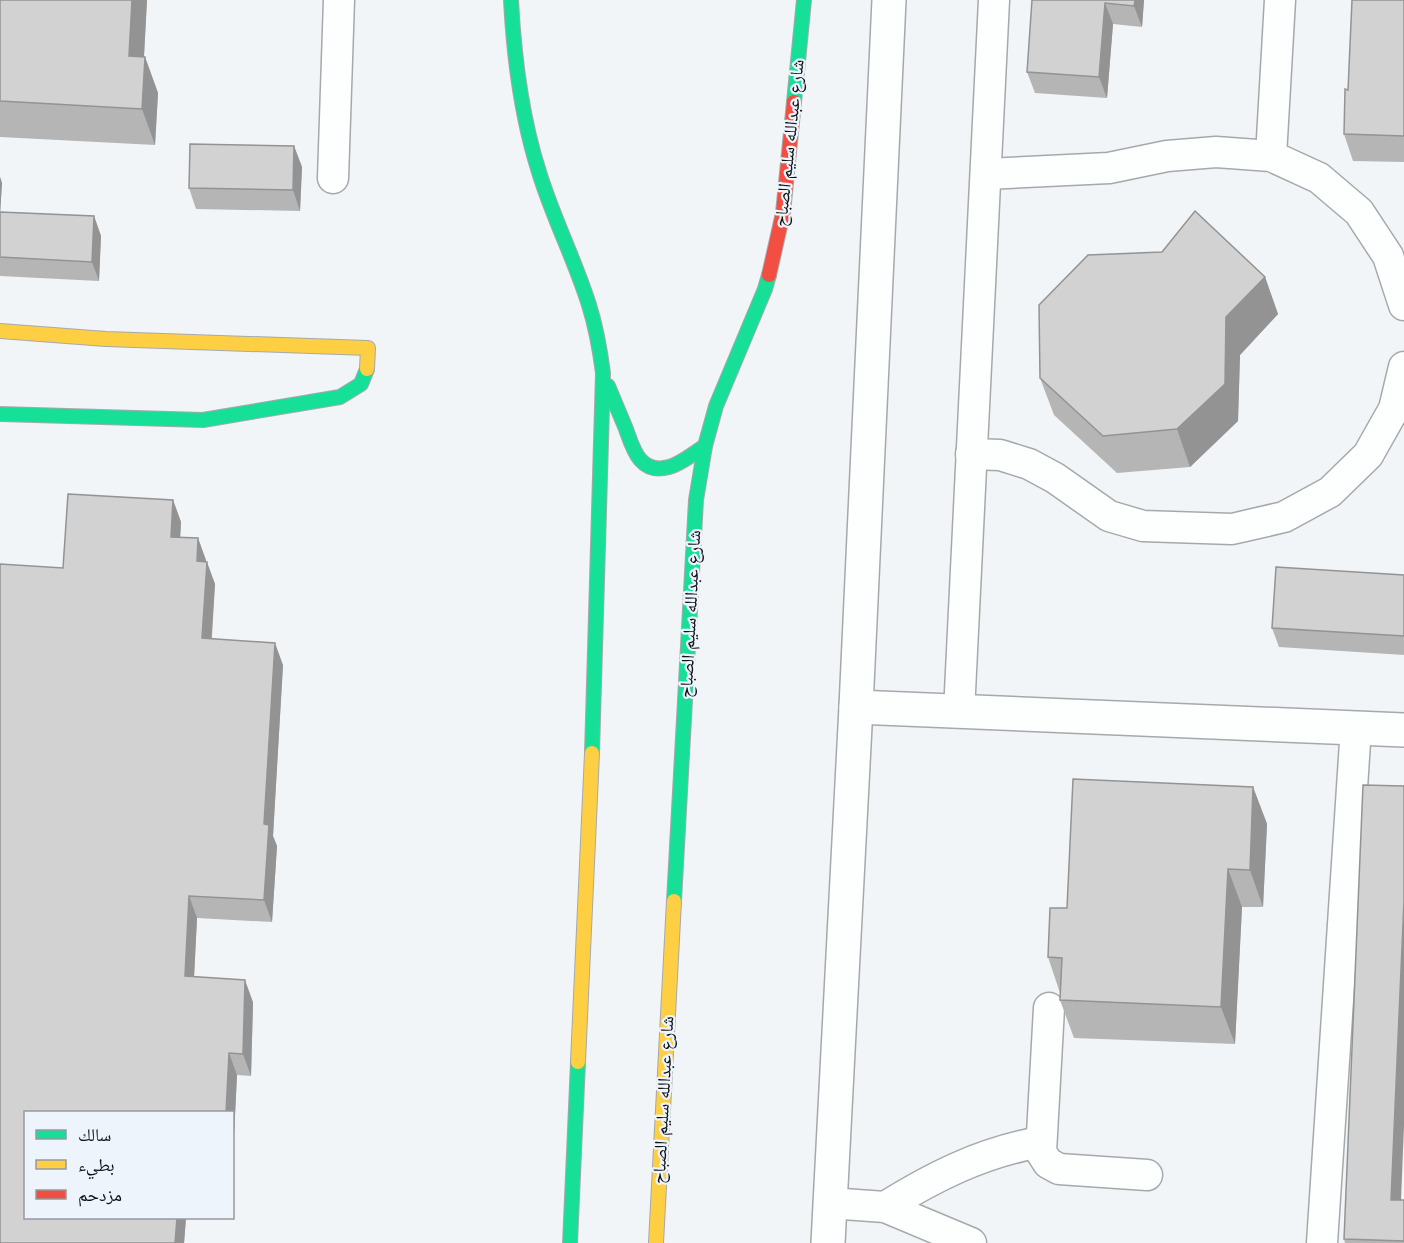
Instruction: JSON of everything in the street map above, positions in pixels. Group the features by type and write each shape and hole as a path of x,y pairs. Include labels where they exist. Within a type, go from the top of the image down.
{"main road":[{"path":"510,0 519,82 530,137 545,191 590,307 603,373 596,657 570,1243"},
{"name":"شارع عبدالله سليم الصباح","path":"656,1243 696,500 705,446 716,406 765,289 775,251 783,213 804,0"},
{"path":"0,332 106,339 368,348 368,368 364,382 356,391 340,397 203,420 0,414"},
{"path":"603,373 630,445 645,464 658,468 671,467 705,446"}],"street":[{"path":"828,1243 890,0"},
{"path":"856,707 1404,730"}],"lane":[{"path":"333,178 339,0"},
{"path":"959,712 994,0"},
{"path":"1271,156 1280,0"},
{"path":"986,174 1109,168 1167,156 1216,152 1271,156 1319,178 1359,212 1388,256 1404,305"},
{"path":"970,454 1000,455 1029,464 1055,478 1109,516 1143,526 1232,530 1284,517 1330,492 1368,455 1394,409 1404,367"},
{"path":"1322,1243 1356,728"},
{"path":"1049,1008 1041,1152 1048,1162 1059,1169 1147,1175"},
{"path":"885,1207 947,1171 1019,1146 1040,1142"},
{"path":"829,1203 885,1207 971,1243"}],"building":[{"path":"0,0 132,0 129,56 145,57 142,109 0,101"},
{"path":"1032,0 1135,0 1134,6 1105,3 1099,77 1027,72"},
{"path":"1352,0 1404,0 1404,136 1344,134"},
{"path":"190,144 294,146 293,190 189,188"},
{"path":"1195,211 1265,277 1226,317 1225,384 1177,429 1103,436 1040,378 1039,305 1088,255 1162,252"},
{"path":"0,212 94,216 92,262 0,257"},
{"path":"68,494 173,500 171,537 198,538 197,561 207,562 202,638 275,643 264,824 269,825 264,900 189,896 185,976 245,980 243,1054 229,1053 226,1111 24,1111 24,1219 177,1219 175,1243 0,1243 0,564 63,568"},
{"path":"1276,567 1404,575 1404,636 1272,628"},
{"path":"1073,779 1253,787 1250,870 1228,869 1221,1007 1060,1000 1062,958 1048,957 1050,908 1067,908"},
{"path":"1363,785 1404,786 1404,901 1391,1200 1404,1200 1404,1241 1344,1239"}],"traffic: fast":[{"path":"511,0 516,65 527,130 545,189 589,305 598,339 603,373 592,753"},
{"path":"794,102 804,0"},
{"path":"674,901 696,500 705,446 716,406 769,275"},
{"path":"0,414 203,420 340,397 361,384 367,369"},
{"path":"608,386 635,452 644,464 659,468 674,466 705,446"},
{"path":"570,1243 578,1062"}],"traffic: slow":[{"path":"0,331 106,339 368,348 367,369"},
{"path":"578,1062 592,753"},
{"path":"656,1243 674,901"}],"traffic: jam":[{"path":"769,275 783,213 794,102"}]}
